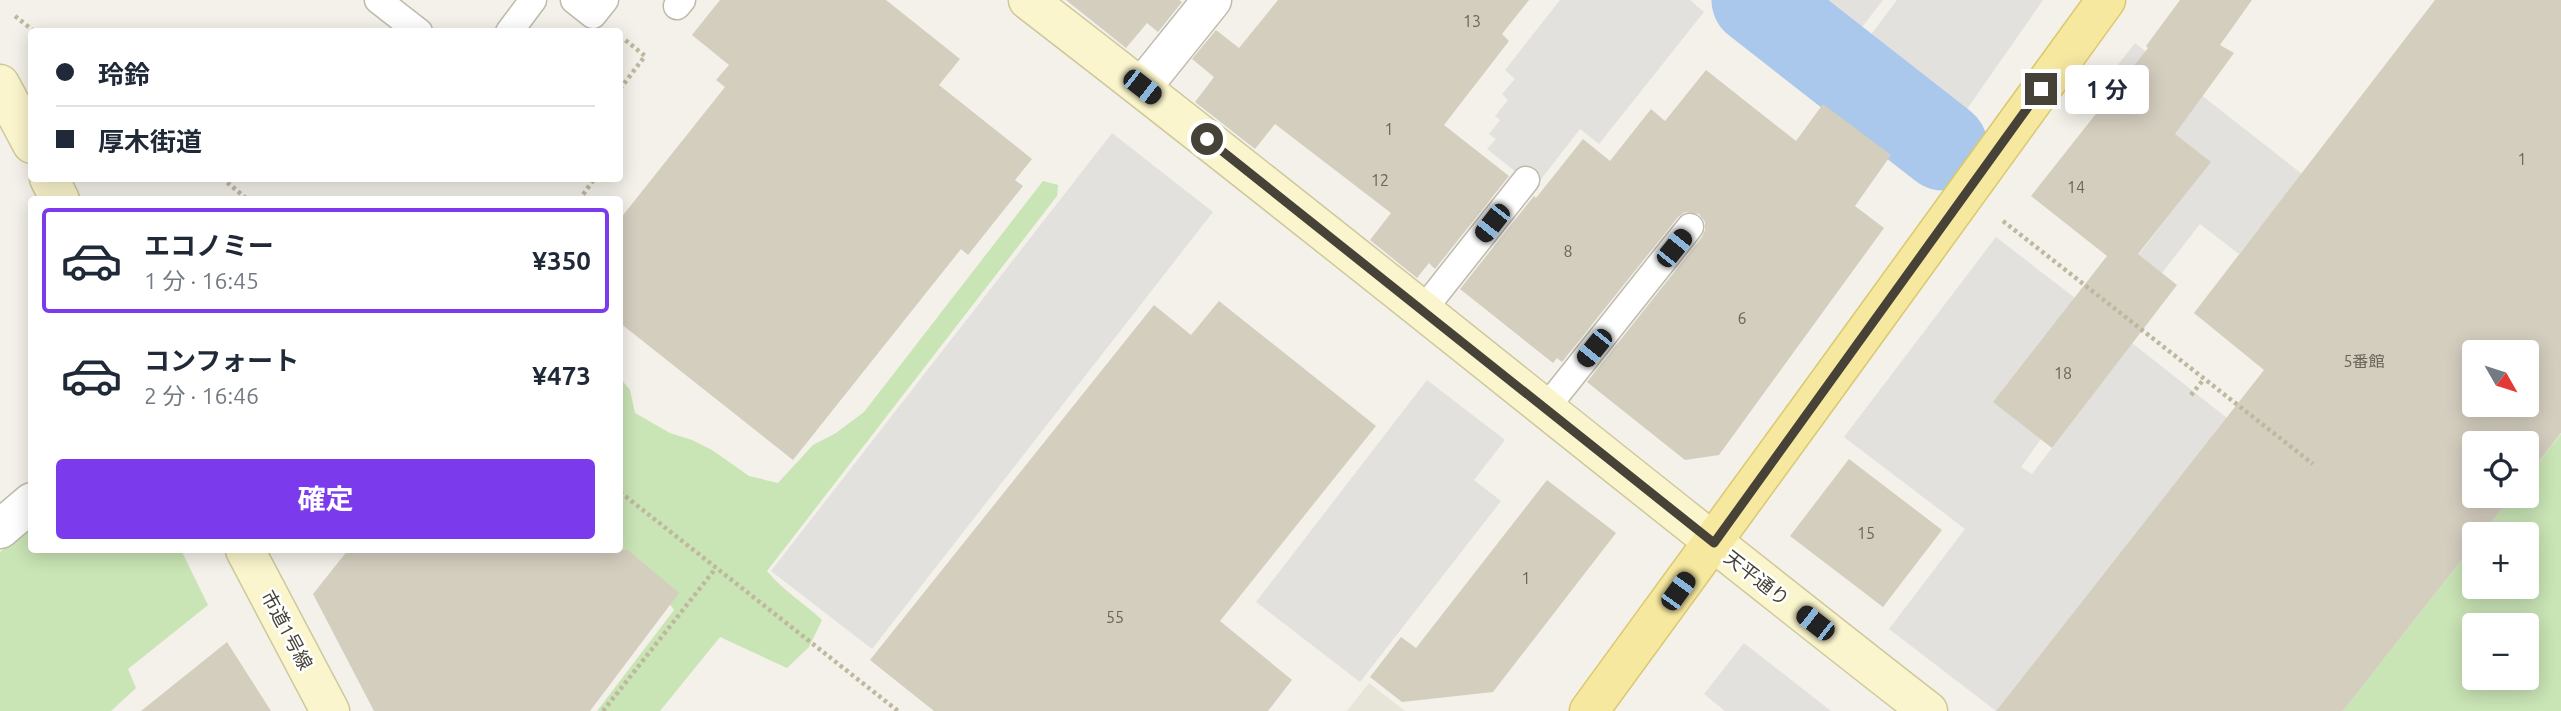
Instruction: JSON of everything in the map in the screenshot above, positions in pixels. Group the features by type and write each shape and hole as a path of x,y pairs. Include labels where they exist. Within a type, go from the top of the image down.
{"main road":[{"path":"1589,711 1714,543 2106,0"}],"street":[{"name":"天平通り","path":"1028,0 1142,87 1928,711"},
{"path":"1142,87 1212,0"},
{"path":"0,84 28,136"},
{"path":"0,529 28,505"},
{"name":"市道1号線","path":"247,553 330,711"}],"lane":[{"path":"378,0 414,28"},
{"path":"512,28 533,0"},
{"path":"574,0 593,15 605,0"},
{"path":"1423,310 1526,180"},
{"path":"1546,408 1690,228"}],"path":[{"path":"15,16 30,28"},
{"path":"623,38 645,56 623,85"},
{"path":"227,182 243,196"},
{"path":"1996,216 2313,464"},
{"path":"2191,395 2204,379"},
{"path":"623,494 898,711"},
{"path":"603,711 716,568"}],"shaded area":[{"path":"1560,0 1690,0 1704,12 1599,144 1580,129 1535,187 1487,149 1496,139 1489,134 1500,120 1495,116 1508,100 1502,94 1515,79 1505,70"},
{"path":"1818,0 1883,0 1859,31"},
{"path":"1897,0 2043,0 1951,132 1854,57"},
{"path":"2135,43 2302,174 2239,254 2200,224 2162,273 2126,271 2210,162 2106,80"},
{"path":"1112,133 1213,212 872,649 771,571"},
{"path":"1996,237 2075,298 2041,439 2021,467 2032,474 2132,343 2227,418 1996,711 1889,629 1965,529 1844,437"},
{"path":"1427,380 1505,440 1474,480 1501,501 1360,682 1256,602"},
{"path":"1744,643 1831,711 1725,711 1704,694"},
{"path":"1369,683 1405,711 1347,711"}],"green space":[{"path":"1043,181 1058,185 1057,196 767,571 822,620 809,647 787,668 720,637 660,711 597,711 674,610 665,598 606,553 623,553 623,382 630,390 635,413 670,433 712,450 749,476 778,483 813,445 836,433 864,412"},
{"path":"2561,434 2561,711 2343,711 2462,559 2462,599 2539,599 2539,522 2492,522 2503,508 2539,508 2539,462"},
{"path":"28,528 28,553 182,553 208,605 128,669 136,688 111,711 0,711 0,552"}],"building":[{"path":"720,0 886,0 960,59 939,85 1032,159 1015,180 1023,186 968,255 961,249 793,460 623,325 623,215 725,87 716,80 729,65 692,35"},
{"path":"1066,0 1182,2 1158,32 1147,23 1126,48"},
{"path":"1278,0 1529,0 1502,34 1509,41 1444,125 1509,176 1435,269 1429,263 1417,278 1370,240 1391,213 1275,124 1255,149 1195,102 1214,77 1192,59 1216,30 1239,48"},
{"path":"2180,0 2252,0 2220,45 2234,53 2175,134 2211,162 2138,254 2177,285 2052,448 1993,402 2107,256 2031,196 2148,48 2146,46"},
{"path":"2435,0 2561,0 2561,433 2539,461 2539,431 2462,431 2462,508 2503,508 2492,522 2462,522 2462,559 2343,711 1996,711 2264,370 2194,313"},
{"path":"1706,70 1796,141 1823,104 1891,155 1855,206 1884,228 1719,455 1685,460 1587,382 1702,237 1705,222 1699,214 1685,212 1678,217 1562,362 1557,358 1553,363 1460,289 1583,139 1610,161 1651,109 1665,121"},
{"path":"1219,301 1376,426 1220,621 1292,680 1268,711 934,711 870,660 1154,305 1191,335"},
{"path":"1849,459 1942,530 1883,607 1790,536"},
{"path":"1547,480 1616,533 1493,692 1402,702 1370,677 1401,637 1416,648"},
{"path":"623,550 628,550 679,593 590,711 374,711 313,594 346,553 623,553"},
{"path":"227,642 271,711 141,711"}],"waterway":[{"path":"1756,0 1943,146"}],"route":[{"path":"1207,139 1714,543 2041,89"}]}
